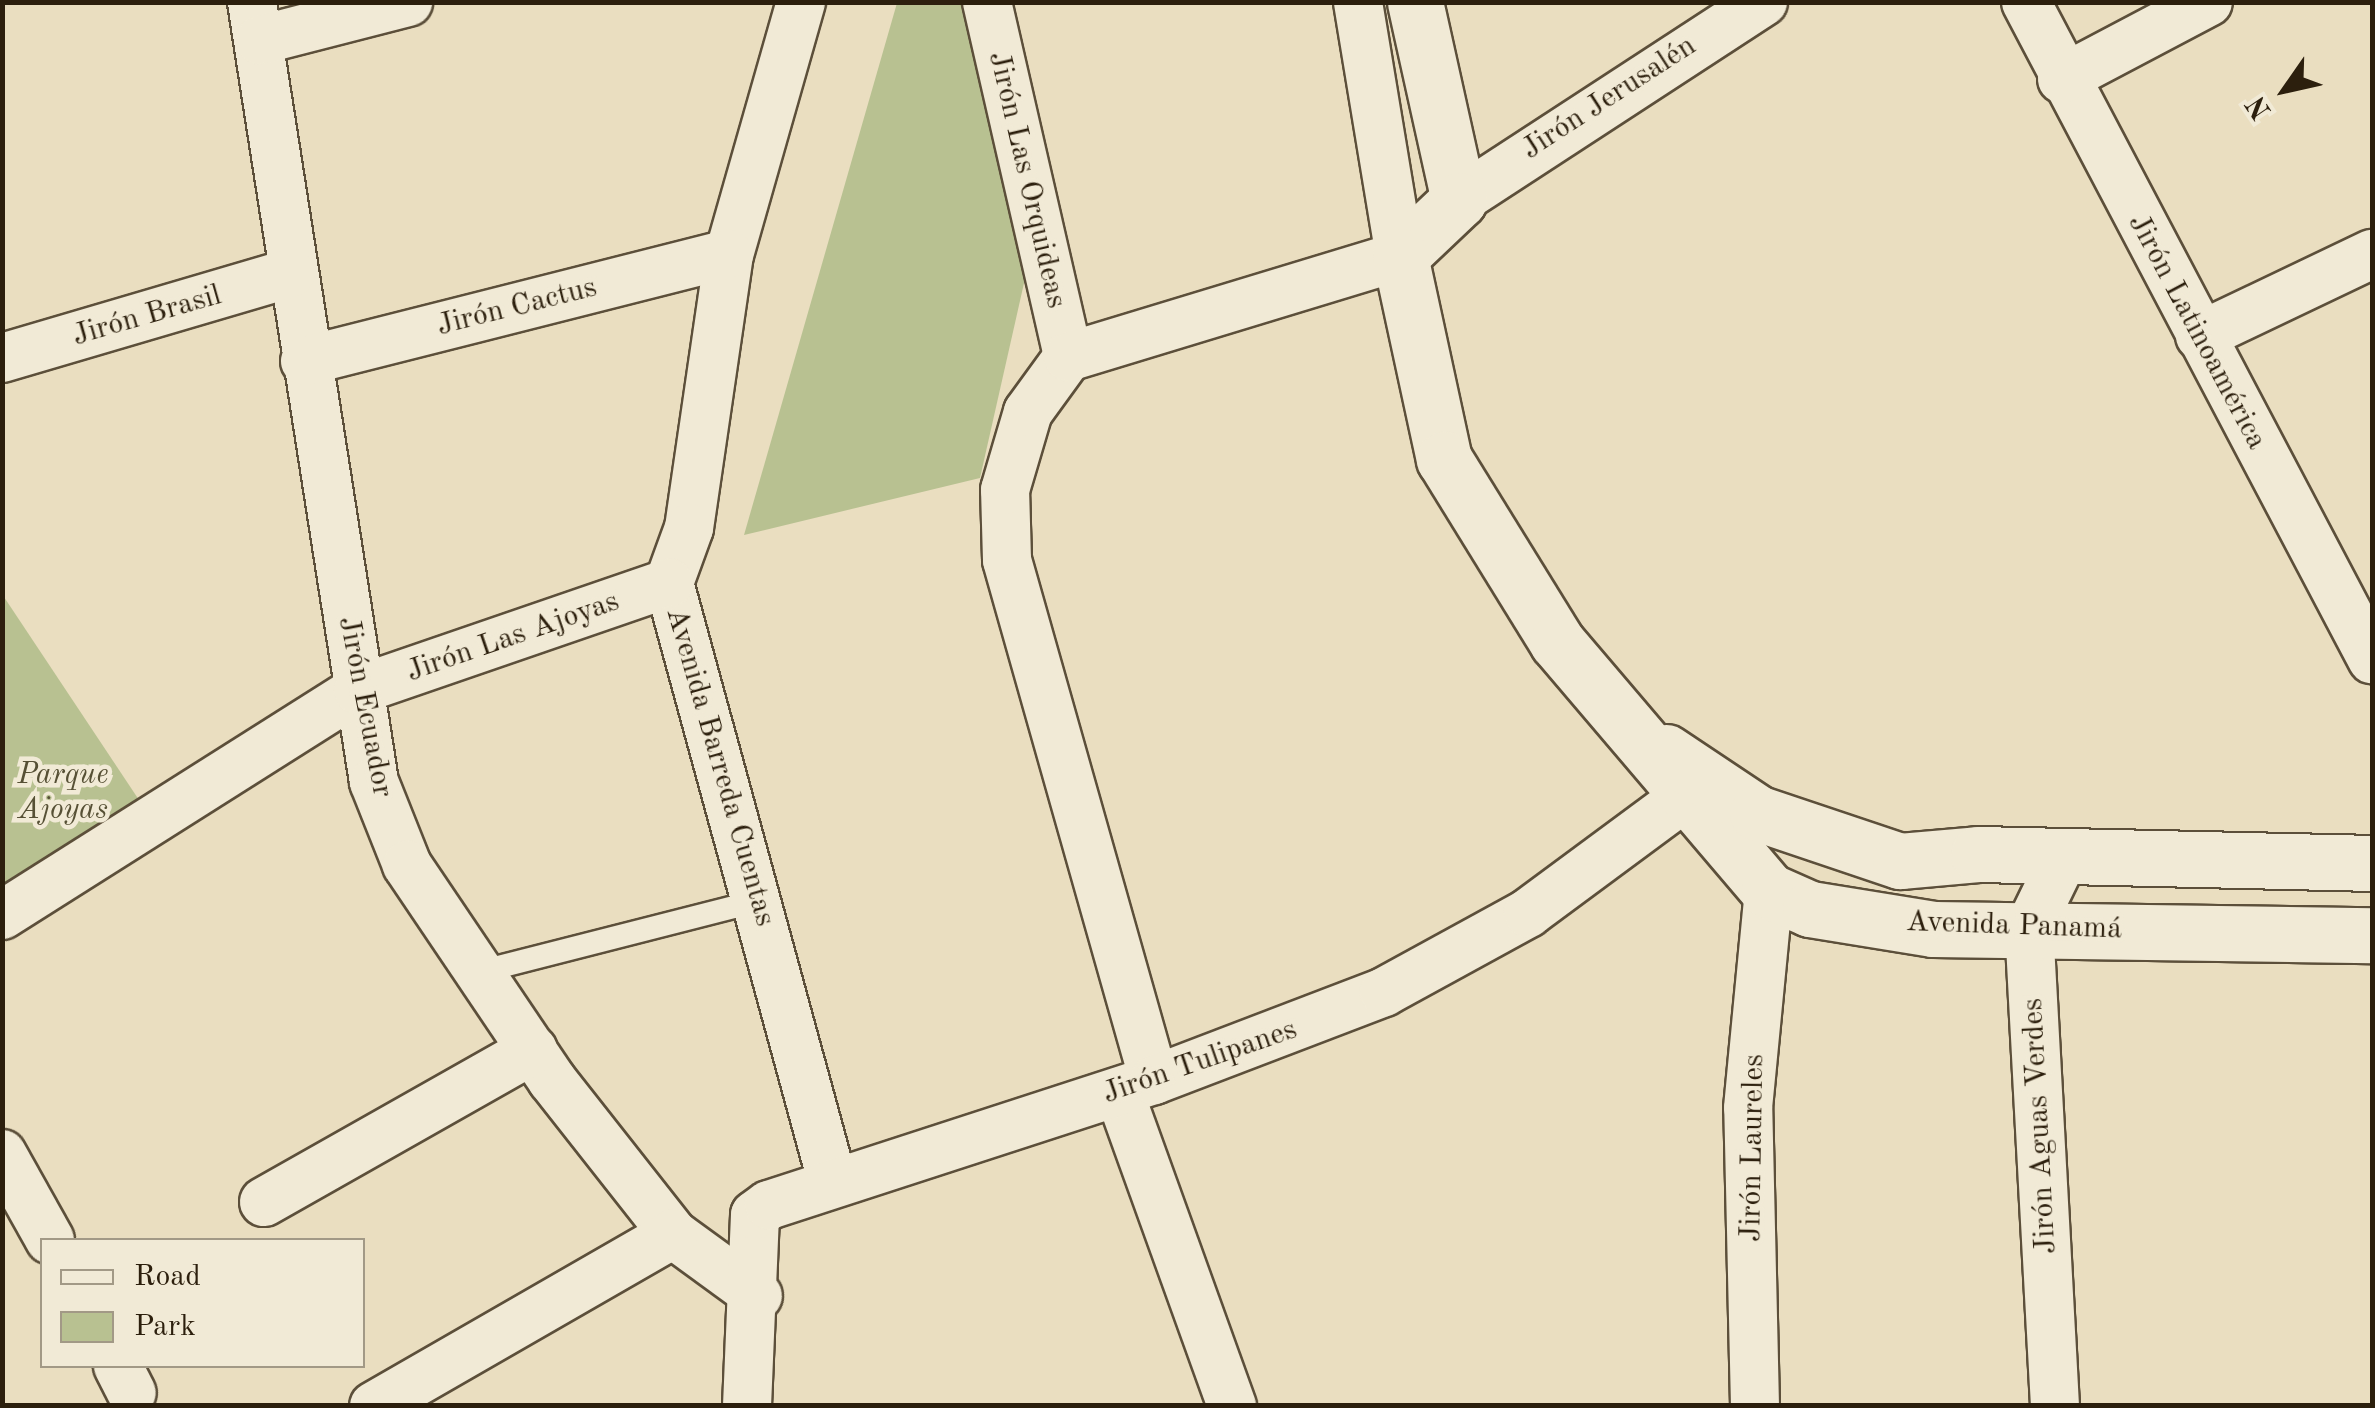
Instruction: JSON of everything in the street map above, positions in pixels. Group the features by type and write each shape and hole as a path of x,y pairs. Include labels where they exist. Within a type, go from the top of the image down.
{"street":[{"path":"256,21 408,2"},
{"name":"Avenida Barreda Cuentas","path":"801,2 729,254 689,528 668,583 832,1180"},
{"name":"Jirón Las Orquideas","path":"987,2 1068,357"},
{"name":"Avenida Panamá","path":"1358,2 1400,256 1444,458 1616,721 1682,799 1769,891 1810,909 1934,929 2372,935"},
{"path":"1232,1406 1136,1086 1000,524 1028,412 1068,357 1400,256 1459,200 1415,2"},
{"name":"Jirón Jerusalén","path":"1459,200 1763,2"},
{"name":"Jirón Latinoamérica","path":"2026,2 2062,80 2372,659"},
{"path":"2062,80 2208,2"},
{"name":"Jirón Ecuador","path":"256,21 291,273 374,782 400,848 533,1050 673,1234 758,1296"},
{"name":"Jirón Cactus","path":"306,361 729,254"},
{"path":"2200,336 2372,254"},
{"name":"Jirón Brasil","path":"2,358 291,273"},
{"name":"Jirón Las Ajoyas","path":"2,916 358,690 668,583"},
{"name":"Avenida Panamá","path":"1616,721 1757,812 1846,848 1900,861 2065,856 2372,863"},
{"name":"Jirón Tulipanes","path":"758,1296 755,1216 832,1180 1136,1086 1384,992 1528,913 1682,799"},
{"name":"Jirón Aguas Verdes","path":"2055,1406 2029,929 2065,856"},
{"name":"Jirón Laureles","path":"1755,1406 1748,1108 1769,891"},
{"path":"264,1202 533,1050"},
{"path":"2,1154 49,1238"},
{"path":"374,1406 673,1234"},
{"path":"746,1406 758,1296"}],"lane":[{"path":"480,972 758,901"}],"green space":[{"path":"897,3 975,3 1029,261 980,478 744,535"},
{"name":"Parque Ajoyas","path":"2,594 147,812 2,908"}]}
